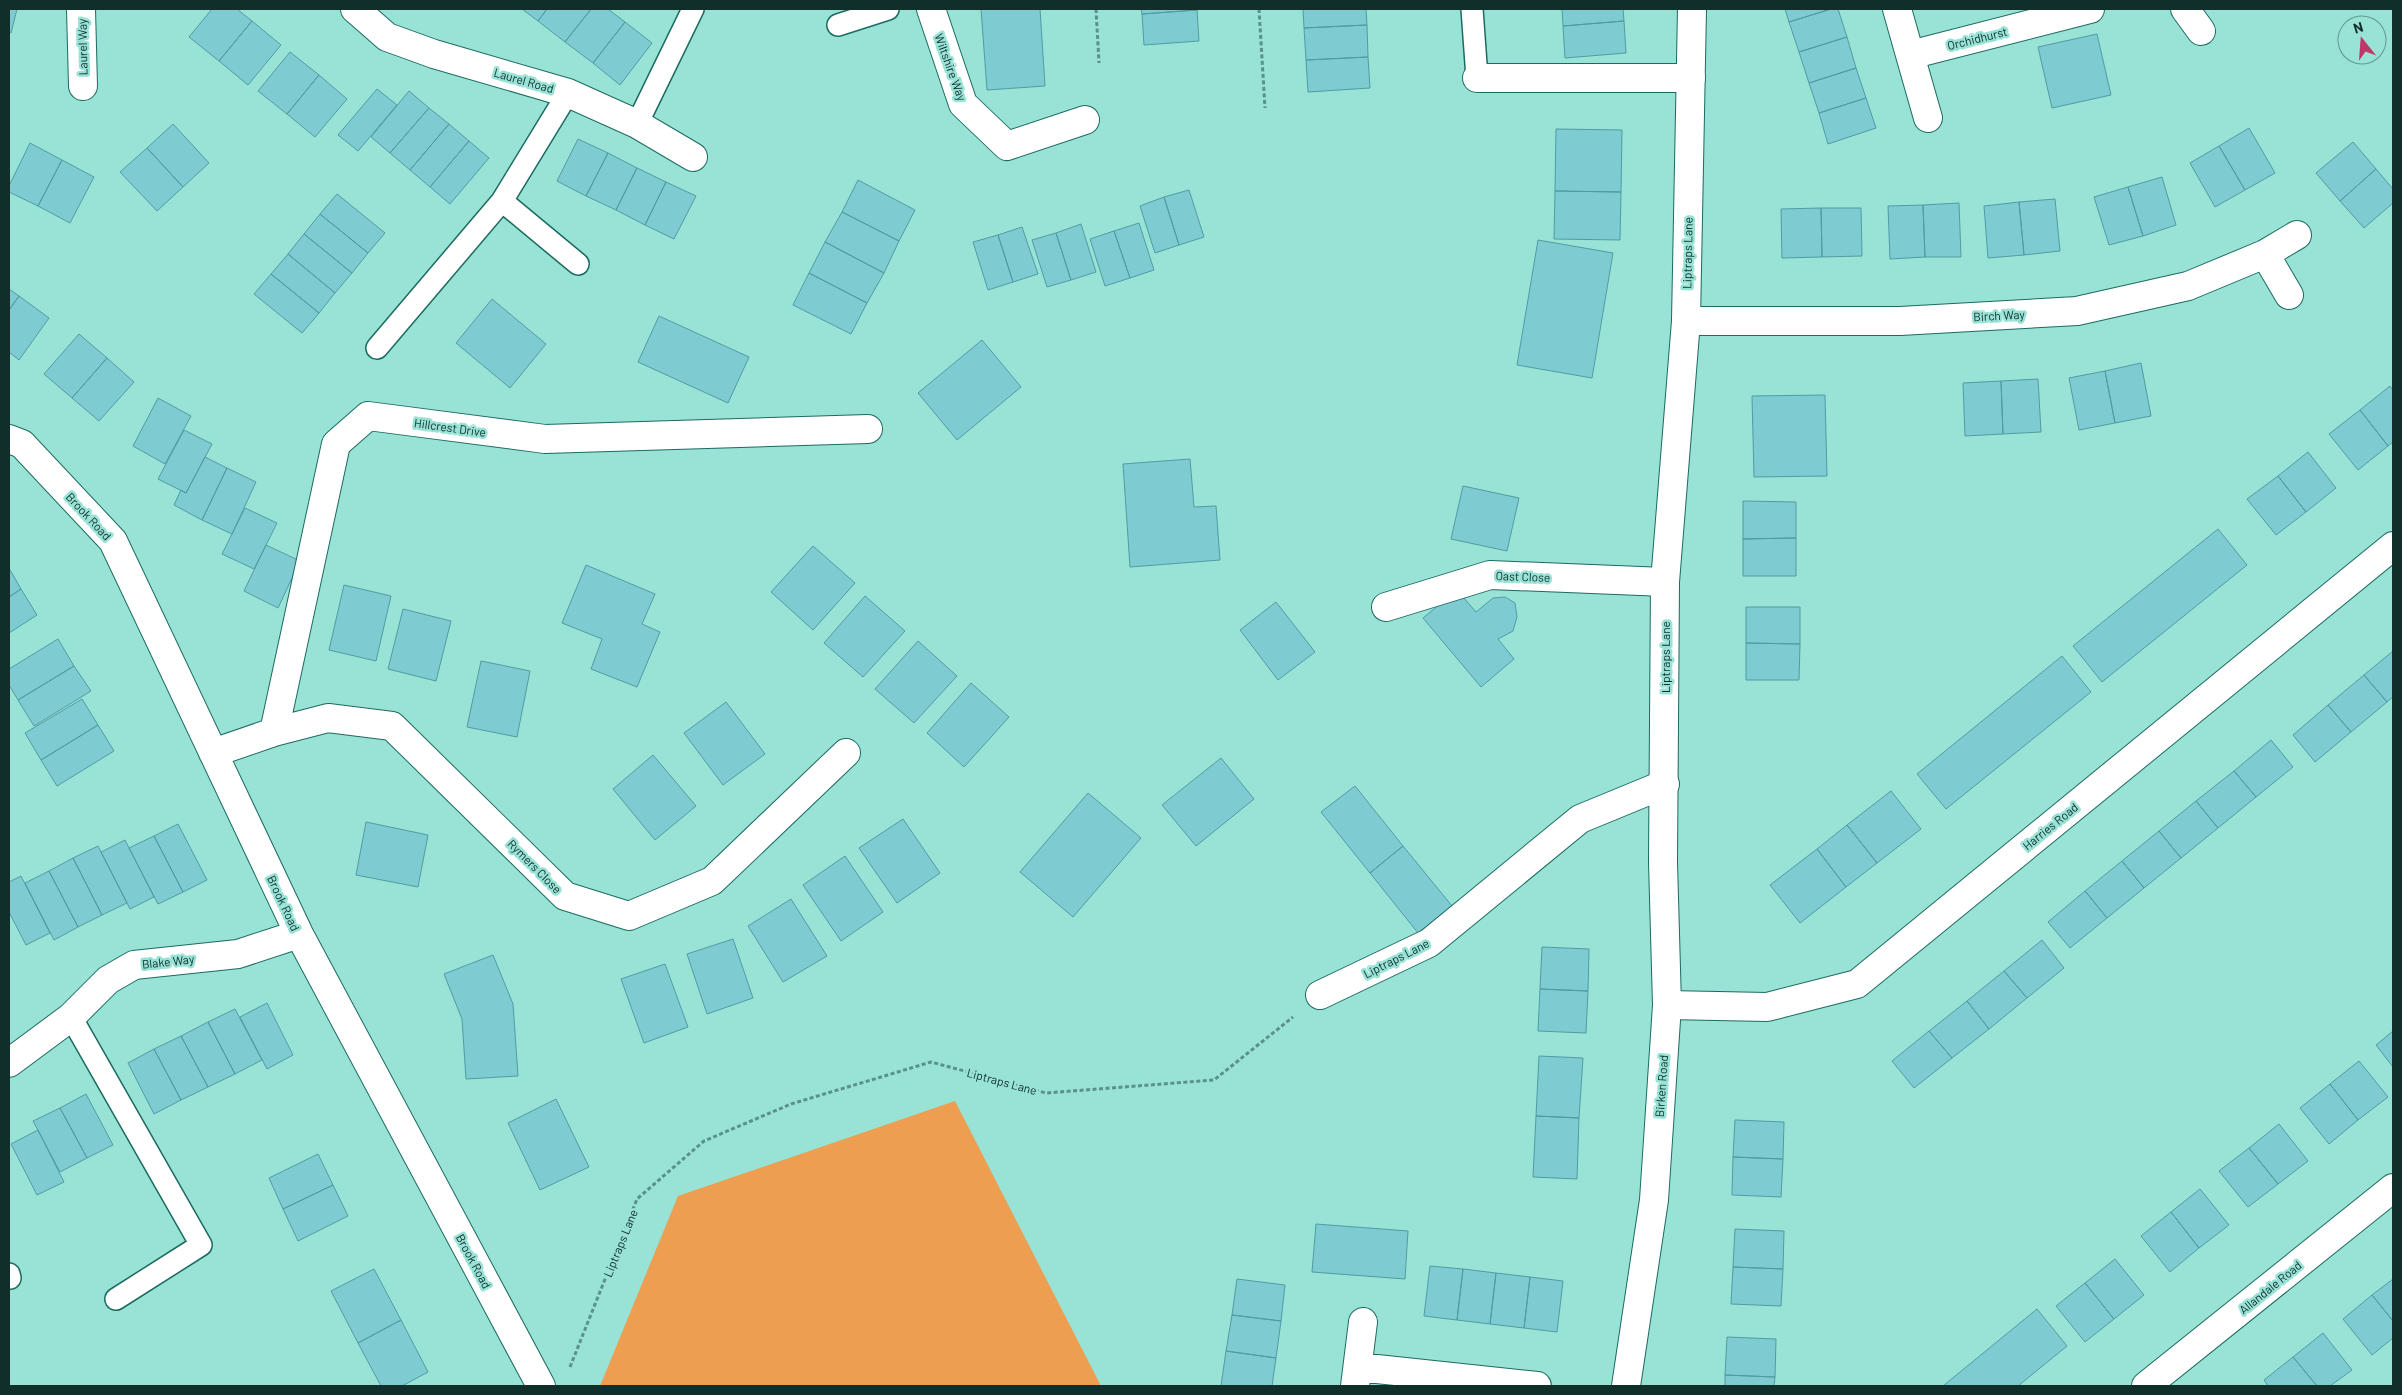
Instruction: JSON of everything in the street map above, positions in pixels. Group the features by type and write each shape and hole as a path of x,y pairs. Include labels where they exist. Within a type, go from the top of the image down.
{"street":[{"name":"Laurel Way","path":"81,9 83,86"},
{"name":"Laurel Road","path":"355,9 387,37 434,54 568,93 638,124 693,157"},
{"name":"Wiltshire Way","path":"931,9 963,104 1007,146 1085,120"},
{"name":"Liptraps Lane","path":"1320,995 1429,944 1580,819 1665,784 1665,582 1686,321 1692,9"},
{"path":"1897,9 1928,118"},
{"name":"Orchidhurst","path":"1910,55 2090,9"},
{"path":"2185,9 2201,31"},
{"path":"1477,78 1691,78"},
{"name":"Birch Way","path":"1686,321 1900,321 2077,311 2188,286 2265,254 2297,235"},
{"path":"2265,254 2289,295"},
{"name":"Hillcrest Drive","path":"274,732 336,444 368,416 545,439 868,429"},
{"name":"Brook Road","path":"9,439 22,444 113,541 299,934 541,1386"},
{"name":"Harries Road","path":"1667,1005 1768,1007 1857,984 2393,546"},
{"name":"Oast Close","path":"1386,607 1490,575 1665,582"},
{"name":"Rymers Close","path":"213,752 274,732 328,718 392,726 565,896 629,916 712,881 846,753"},
{"name":"Birken Road","path":"1626,1386 1654,1200 1667,1005 1664,862 1665,784"},
{"name":"Blake Way","path":"9,1063 71,1017 108,980 134,965 238,954 299,934"},
{"name":"Allandale Road","path":"2146,1386 2393,1188"},
{"path":"1364,1322 1357,1377 1537,1386"}],"lane":[{"path":"638,124 692,9"},
{"path":"838,25 888,9"},
{"path":"1472,9 1477,78"},
{"path":"377,348 502,201 568,93"},
{"path":"502,201 578,264"},
{"path":"71,1017 201,1245 116,1299"}],"path":[{"path":"1096,9 1099,63"},
{"path":"1259,9 1265,108"},
{"name":"Liptraps Lane","path":"570,1368 637,1199 704,1141 791,1104 931,1062 1046,1093 1214,1080 1320,995"}],"shaded area":[{"path":"955,1101 1101,1386 600,1386 678,1196"}],"building":[{"path":"9,9 17,9 11,33 9,32"},
{"path":"212,9 237,9 252,21 219,61 189,37"},
{"path":"522,9 547,9 538,21"},
{"path":"547,9 591,9 565,42 538,21"},
{"path":"591,9 608,9 625,22 593,63 565,42"},
{"path":"981,9 1040,9 1045,86 987,90"},
{"path":"1141,9 1197,9 1197,10 1142,14"},
{"path":"1303,9 1366,9 1367,25 1304,28"},
{"path":"1562,9 1623,9 1624,21 1563,26"},
{"path":"1785,9 1831,9 1789,22"},
{"path":"1831,9 1838,9 1847,37 1799,52 1789,22"},
{"path":"1197,10 1199,41 1144,45 1142,14"},
{"path":"252,21 281,45 248,85 219,61"},
{"path":"1624,21 1626,53 1565,58 1563,26"},
{"path":"625,22 652,43 620,85 593,63"},
{"path":"1367,25 1368,57 1306,60 1304,28"},
{"path":"2097,34 2111,95 2052,108 2038,47"},
{"path":"1847,37 1856,68 1809,83 1799,52"},
{"path":"290,52 319,75 287,114 258,91"},
{"path":"1368,57 1370,88 1308,92 1306,60"},
{"path":"1856,68 1866,98 1819,113 1809,83"},
{"path":"319,75 347,99 315,137 287,114"},
{"path":"377,89 397,105 358,151 338,135"},
{"path":"409,91 429,108 390,153 371,137"},
{"path":"1866,98 1876,128 1828,144 1819,113"},
{"path":"429,108 449,124 410,170 390,153"},
{"path":"173,124 209,163 183,187 147,148"},
{"path":"449,124 469,141 430,187 410,170"},
{"path":"2249,128 2275,173 2245,190 2219,146"},
{"path":"1556,129 1622,130 1621,192 1555,191"},
{"path":"578,139 608,153 586,196 557,181"},
{"path":"469,141 489,158 450,204 430,187"},
{"path":"2353,142 2376,169 2340,201 2316,173"},
{"path":"30,143 62,160 38,206 9,192 9,186"},
{"path":"2219,146 2245,190 2215,207 2190,163"},
{"path":"147,148 183,187 157,211 120,172"},
{"path":"608,153 637,168 616,210 586,196"},
{"path":"62,160 94,177 70,223 38,206"},
{"path":"637,168 666,182 645,225 616,210"},
{"path":"2376,169 2393,189 2393,203 2364,228 2340,201"},
{"path":"2162,177 2176,225 2143,236 2128,187"},
{"path":"858,180 915,210 899,241 842,212"},
{"path":"666,182 696,196 674,239 645,225"},
{"path":"2128,187 2143,236 2109,245 2094,197"},
{"path":"1189,190 1204,237 1179,245 1164,197"},
{"path":"1555,191 1621,192 1620,240 1554,239"},
{"path":"337,194 385,233 368,253 320,214"},
{"path":"1164,197 1179,245 1155,253 1140,206"},
{"path":"2055,199 2060,251 2024,255 2019,202"},
{"path":"2019,202 2024,255 1988,258 1984,206"},
{"path":"1959,203 1961,257 1925,257 1923,205"},
{"path":"1923,205 1925,257 1890,259 1888,206"},
{"path":"1821,208 1822,257 1782,258 1781,209"},
{"path":"1821,208 1861,208 1862,256 1822,257"},
{"path":"842,212 899,241 884,273 825,242"},
{"path":"320,214 368,253 352,273 304,234"},
{"path":"1139,223 1154,270 1130,278 1114,231"},
{"path":"1081,224 1096,272 1071,280 1056,233"},
{"path":"1022,227 1038,274 1013,282 998,235"},
{"path":"1114,231 1130,278 1105,286 1090,239"},
{"path":"1056,233 1071,280 1047,287 1032,240"},
{"path":"304,234 352,273 335,293 288,254"},
{"path":"998,235 1013,282 988,290 973,242"},
{"path":"1538,240 1613,253 1592,378 1517,365"},
{"path":"825,242 884,273 867,303 809,273"},
{"path":"288,254 335,293 319,313 271,274"},
{"path":"809,273 867,303 851,334 793,305"},
{"path":"271,274 319,313 302,333 254,294"},
{"path":"9,289 19,296 9,310"},
{"path":"19,296 49,318 19,360 9,352 9,310"},
{"path":"492,299 546,344 510,388 456,343"},
{"path":"659,316 749,357 728,403 638,362"},
{"path":"79,334 107,358 72,398 44,374"},
{"path":"982,340 1021,387 957,440 918,393"},
{"path":"107,358 134,382 99,421 72,398"},
{"path":"2141,363 2151,416 2115,423 2105,371"},
{"path":"2105,371 2115,423 2079,430 2069,378"},
{"path":"2038,379 2041,432 2003,434 2001,381"},
{"path":"2001,381 2003,434 1965,436 1963,383"},
{"path":"2390,386 2393,390 2393,442 2388,446 2360,410"},
{"path":"1825,395 1827,476 1754,477 1752,396"},
{"path":"158,398 191,416 165,464 133,446"},
{"path":"2360,410 2388,446 2358,470 2329,434"},
{"path":"184,430 212,444 186,493 158,479"},
{"path":"2308,452 2336,488 2306,512 2278,476"},
{"path":"205,457 227,468 202,520 174,505 181,490 186,493"},
{"path":"1190,459 1194,507 1216,506 1220,560 1130,567 1123,464"},
{"path":"227,468 256,482 232,534 202,520"},
{"path":"2278,476 2306,512 2276,535 2247,499"},
{"path":"1463,486 1519,498 1507,551 1451,539"},
{"path":"1743,501 1796,502 1796,538 1743,539"},
{"path":"245,508 277,523 254,569 222,554"},
{"path":"2218,529 2247,565 2102,682 2073,646"},
{"path":"1796,538 1796,576 1743,576 1743,539"},
{"path":"266,545 300,561 278,608 244,591"},
{"path":"813,546 855,583 813,630 771,592"},
{"path":"586,565 655,594 642,624 660,632 637,687 591,669 602,639 562,623"},
{"path":"9,568 21,589 9,597"},
{"path":"344,585 391,596 376,661 329,650"},
{"path":"21,589 37,615 9,633 9,597"},
{"path":"1457,590 1476,612 1493,598 1505,597 1515,603 1517,617 1513,631 1498,639 1514,659 1481,687 1423,618"},
{"path":"865,596 905,631 863,677 824,643"},
{"path":"1276,602 1315,652 1278,680 1240,630"},
{"path":"1746,607 1800,607 1800,644 1746,643"},
{"path":"403,609 451,621 436,681 388,669"},
{"path":"58,639 74,666 18,700 9,685 9,669"},
{"path":"918,641 957,676 914,723 875,689"},
{"path":"1746,643 1800,644 1799,680 1746,680"},
{"path":"2393,651 2393,697 2387,702 2364,675"},
{"path":"2062,656 2091,692 1946,809 1917,774"},
{"path":"481,661 530,671 517,737 467,727"},
{"path":"74,666 91,691 34,726 18,700"},
{"path":"2364,675 2387,702 2351,732 2328,705"},
{"path":"971,683 1009,717 964,767 927,733"},
{"path":"82,699 98,725 41,760 25,733"},
{"path":"726,702 765,754 723,785 684,733"},
{"path":"2328,705 2351,732 2315,762 2293,735"},
{"path":"98,725 114,751 57,786 41,760"},
{"path":"2271,740 2293,767 2256,797 2234,771"},
{"path":"653,755 696,806 655,840 613,789"},
{"path":"1221,758 1254,799 1196,846 1162,805"},
{"path":"2234,771 2256,797 2218,828 2196,801"},
{"path":"1355,786 1403,846 1370,873 1321,812"},
{"path":"1891,791 1921,829 1877,863 1847,825"},
{"path":"1088,793 1141,838 1073,917 1020,872"},
{"path":"2196,801 2218,828 2181,858 2159,831"},
{"path":"903,819 940,873 897,903 859,848"},
{"path":"366,822 428,835 418,887 356,875"},
{"path":"178,824 207,880 183,892 154,836"},
{"path":"1847,825 1877,863 1846,887 1817,849"},
{"path":"2159,831 2181,858 2144,888 2122,861"},
{"path":"154,836 183,892 158,904 129,848"},
{"path":"125,840 154,897 130,909 101,852"},
{"path":"98,846 127,903 102,915 73,858"},
{"path":"1403,846 1452,906 1418,933 1370,873"},
{"path":"1817,849 1846,887 1800,923 1770,885"},
{"path":"845,856 883,912 841,941 803,885"},
{"path":"73,858 102,915 78,927 49,871"},
{"path":"2122,861 2144,888 2107,918 2085,891"},
{"path":"49,871 78,927 54,940 25,883"},
{"path":"21,876 50,933 26,945 9,912 9,882"},
{"path":"2085,891 2107,918 2070,948 2048,922"},
{"path":"791,899 827,956 783,982 748,926"},
{"path":"733,939 753,998 707,1014 687,954"},
{"path":"2042,940 2064,968 2027,998 2004,971"},
{"path":"1542,947 1589,949 1588,991 1540,989"},
{"path":"493,955 513,1004 518,1076 466,1079 462,1019 444,974"},
{"path":"665,964 688,1027 644,1043 621,979"},
{"path":"2004,971 2027,998 1989,1029 1967,1001"},
{"path":"1540,989 1588,991 1586,1033 1538,1031"},
{"path":"1967,1001 1989,1029 1952,1058 1929,1031"},
{"path":"267,1003 293,1055 267,1069 240,1017"},
{"path":"235,1009 262,1060 235,1074 208,1022"},
{"path":"208,1022 235,1074 208,1087 181,1036"},
{"path":"1929,1031 1952,1058 1914,1088 1892,1061"},
{"path":"2393,1031 2393,1067 2376,1045"},
{"path":"181,1036 208,1087 181,1100 154,1049"},
{"path":"154,1049 181,1100 154,1114 128,1063"},
{"path":"1539,1056 1583,1058 1579,1118 1536,1116"},
{"path":"2359,1061 2388,1097 2358,1120 2330,1084"},
{"path":"2330,1084 2358,1120 2329,1144 2300,1108"},
{"path":"86,1094 113,1145 87,1158 60,1108"},
{"path":"556,1099 589,1167 540,1190 508,1123"},
{"path":"60,1108 87,1158 60,1172 33,1121"},
{"path":"1536,1116 1579,1118 1577,1179 1533,1177"},
{"path":"1735,1120 1784,1122 1783,1159 1733,1157"},
{"path":"2279,1124 2308,1161 2278,1184 2249,1148"},
{"path":"38,1130 64,1182 37,1195 11,1144"},
{"path":"2249,1148 2278,1184 2248,1207 2219,1171"},
{"path":"318,1154 333,1185 283,1209 269,1178"},
{"path":"1733,1157 1783,1159 1781,1197 1732,1195"},
{"path":"333,1185 348,1216 298,1241 283,1209"},
{"path":"2200,1189 2229,1225 2199,1248 2171,1212"},
{"path":"2171,1212 2199,1248 2170,1272 2141,1236"},
{"path":"1316,1224 1408,1231 1405,1279 1312,1272"},
{"path":"1735,1229 1784,1231 1783,1269 1733,1267"},
{"path":"2115,1259 2144,1295 2114,1319 2085,1283"},
{"path":"1430,1266 1463,1269 1457,1320 1424,1316"},
{"path":"1733,1267 1783,1269 1781,1306 1731,1304"},
{"path":"374,1269 401,1320 358,1343 331,1291"},
{"path":"1463,1269 1496,1273 1490,1324 1457,1320"},
{"path":"1496,1273 1530,1277 1524,1328 1490,1324"},
{"path":"1530,1277 1563,1281 1557,1332 1524,1328"},
{"path":"1237,1279 1285,1285 1281,1321 1232,1315"},
{"path":"2393,1279 2393,1321 2372,1295"},
{"path":"2085,1283 2114,1319 2085,1342 2056,1306"},
{"path":"2372,1295 2393,1321 2393,1338 2372,1355 2343,1319"},
{"path":"2037,1309 2067,1346 2018,1386 1943,1386"},
{"path":"1232,1315 1281,1321 1276,1358 1226,1351"},
{"path":"401,1320 428,1372 402,1386 381,1386 358,1343"},
{"path":"2323,1333 2352,1370 2330,1386 2317,1386 2293,1357"},
{"path":"1727,1337 1776,1339 1775,1377 1725,1375"},
{"path":"1226,1351 1276,1358 1272,1386 1221,1386"},
{"path":"2293,1357 2317,1386 2268,1386 2264,1380"},
{"path":"1725,1375 1775,1377 1774,1386 1725,1386"}]}
